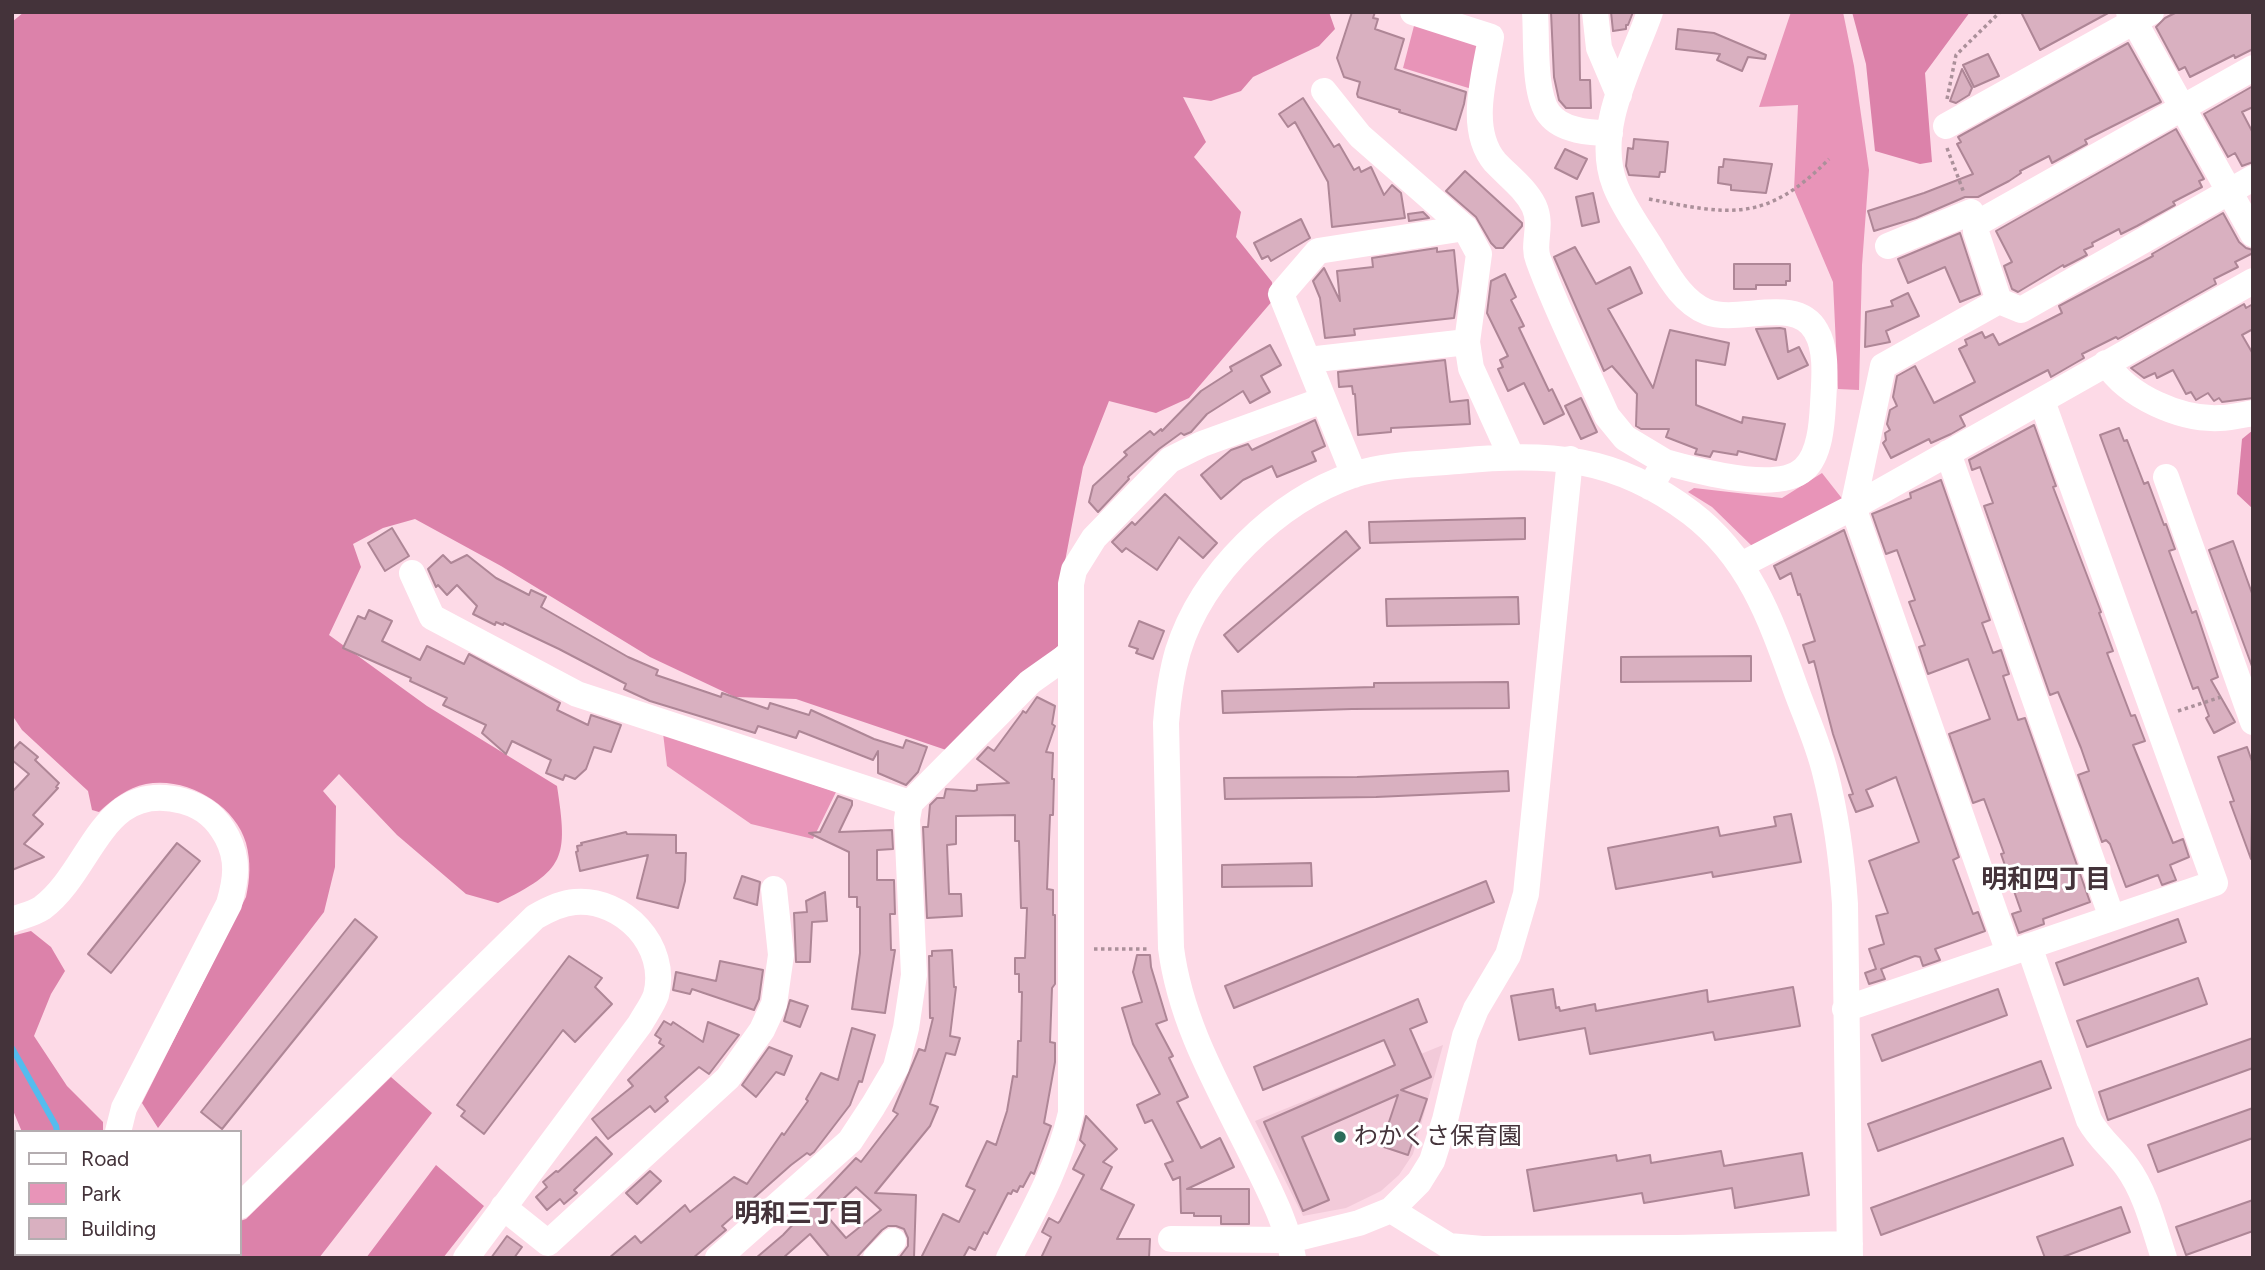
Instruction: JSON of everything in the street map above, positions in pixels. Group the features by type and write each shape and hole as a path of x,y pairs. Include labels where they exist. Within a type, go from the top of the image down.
{"street":[{"path":"1413,12 1491,37 1481,99 1480,122 1484,142 1493,160 1524,191 1534,206 1539,224 1536,255 1606,416 1625,438 1665,462 1698,472 1757,479 1782,479 1796,475 1807,467 1822,427 1825,379 1817,332 1807,318 1791,313 1729,315 1707,312 1686,299 1674,284 1614,185 1609,160 1610,133 1619,95 1650,12"},
{"path":"1535,12 1540,93 1549,114 1564,125 1589,133 1610,133"},
{"path":"1595,12 1598,48 1619,95"},
{"path":"1946,126 2138,15 2182,107 2253,234"},
{"path":"1976,224 2253,68"},
{"path":"1324,90 1360,136 1465,228 1479,254 1467,342 1471,368 1510,456"},
{"path":"1888,246 1971,212 1999,301 2021,310 2253,178"},
{"path":"1354,475 1281,294 1318,251 1465,228"},
{"path":"1741,565 1853,507 2253,281"},
{"path":"1999,301 1883,366 1853,507 2019,950 2089,1120 2096,1133 2129,1169 2140,1191 2164,1258"},
{"path":"1308,360 1467,342"},
{"path":"2106,363 2113,373 2139,395 2168,411 2220,419 2253,413"},
{"path":"1009,1258 1051,1177 1063,1147 1071,1113 1070,584 1074,570 1094,538 1170,460 1202,444 1323,400"},
{"path":"1846,1009 2215,883 2042,401"},
{"path":"1948,453 2112,918"},
{"path":"1292,1249 1276,1205 1193,1033 1176,983 1171,948 1166,723 1169,687 1178,650 1196,609 1242,547 1273,519 1310,494 1354,475 1382,468 1510,456 1570,459 1611,469 1650,487 1691,514 1741,565 1769,615 1824,769 1841,849 1846,904 1850,1251 1520,1254 1449,1246 1429,1248 1391,1210"},
{"path":"1171,1239 1292,1249 1391,1210 1419,1182 1432,1161 1445,1120 1465,1036 1476,1009 1508,955 1526,894 1570,459"},
{"path":"1650,487 1665,462"},
{"path":"2166,477 2253,722"},
{"path":"412,573 432,617 577,694 910,803"},
{"path":"718,1258 850,1141 896,1066 906,1028 914,975 906,819 910,803 1030,682 1071,653"},
{"path":"12,920 40,909 53,898 112,817 143,799 164,796 207,811 221,826 229,841 236,858 235,881 229,904 124,1108 118,1130"},
{"path":"503,1208 548,1243 728,1078 762,1030 774,1004 781,955 774,889"},
{"path":"242,1204 535,917 551,908 573,902 607,905 633,921 645,935 656,963 656,995 640,1024 466,1258"},
{"path":"12,1251 14,1258"}],"path":[{"path":"1647,199 1730,212 1757,208 1780,198 1807,181 1829,159"},
{"path":"2156,719 2241,690"},
{"path":"1071,949 1171,948"}],"shaded area":[{"path":"24,12 1329,12 1335,29 1319,46 1253,77 1241,91 1211,101 1183,97 1206,142 1194,157 1241,212 1236,237 1272,282 1274,299 1189,398 1156,413 1109,401 1083,467 1062,577 1060,644 949,751 796,699 735,697 650,657 501,566 415,519 383,528 353,544 361,567 329,635 427,706 557,786 562,830 557,859 537,881 498,903 466,894 397,835 339,774 323,791 336,806 335,867 324,912 158,1128 142,1103 246,897 249,857 240,829 231,816 206,796 177,784 146,784 121,795 99,812 92,810 88,791 22,730 12,715 12,22"},
{"path":"1852,12 1970,12 1925,73 1932,162 1920,164 1875,151 1866,64"},
{"path":"2253,430 2253,509 2237,494 2242,439"},
{"path":"31,931 51,947 65,971 51,994 34,1036 67,1086 103,1122 103,1130 21,1130 12,1108 12,936"},
{"name":"わかくさ保育園","path":"1443,1045 1413,1154 1399,1175 1381,1191 1346,1208 1303,1216 1255,1121"},
{"path":"391,1077 432,1113 319,1258 69,1258 242,1256 242,1220"},
{"path":"436,1165 484,1206 443,1258 366,1258"}],"green space":[{"path":"1791,12 1843,12 1854,66 1869,170 1862,265 1859,390 1838,389 1833,282 1794,190 1798,105 1759,107"},
{"path":"1415,22 1472,39 1480,51 1475,90 1403,68"},
{"path":"1822,473 1844,501 1753,547 1712,507 1688,492 1694,488 1782,498"},
{"path":"663,733 836,792 813,839 751,824 667,766"}],"building":[{"path":"1352,12 1375,12 1373,18 1378,19 1375,29 1404,39 1395,69 1466,92 1456,130 1358,97 1360,82 1344,77 1337,58"},
{"path":"1551,12 1579,12 1580,80 1590,80 1591,108 1566,108 1559,100 1554,77"},
{"path":"1611,12 1633,12 1626,29 1613,31"},
{"path":"2021,12 2110,12 2040,50"},
{"path":"2177,12 2253,12 2253,49 2235,58 2234,55 2190,77 2185,67 2179,70 2156,27"},
{"path":"1678,29 1714,33 1766,55 1765,59 1748,57 1742,71 1717,60 1720,54 1676,49"},
{"path":"2128,43 2161,102 2085,140 2087,144 2052,163 2049,156 1978,197 1965,197 1916,218 1874,231 1868,211 1973,174 1957,144 1961,142 1958,137"},
{"path":"1988,54 1999,76 1974,87 1963,65"},
{"path":"1962,69 1972,88 1969,95 1956,103 1950,101"},
{"path":"2253,86 2253,107 2242,112 2253,133 2253,162 2242,166 2235,153 2228,157 2204,114"},
{"path":"1303,98 1334,147 1339,144 1354,170 1359,167 1361,172 1371,167 1384,195 1392,185 1401,193 1405,218 1332,227 1328,182 1295,122 1288,127 1279,114"},
{"path":"2176,129 2204,179 2199,181 2202,187 2137,226 2121,234 2119,229 2092,243 2093,246 2084,250 2087,255 2064,267 2063,265 2018,292 2012,289 2004,266 2012,262 1996,231"},
{"path":"1634,139 1668,142 1665,172 1660,172 1659,177 1629,175 1626,166 1628,148 1633,149"},
{"path":"1565,149 1587,159 1577,179 1555,168"},
{"path":"1724,159 1772,164 1766,193 1731,190 1731,185 1718,183 1719,167 1723,167"},
{"path":"1465,171 1522,223 1503,248 1496,248 1491,243 1476,217 1446,191"},
{"path":"1593,193 1599,222 1582,226 1576,197"},
{"path":"1423,212 1429,218 1409,221 1408,214"},
{"path":"2223,213 2239,242 2253,250 2253,253 2235,262 2238,267 2214,279 2216,284 2118,339 2116,337 2082,354 2084,358 2051,377 2048,370 1960,416 1965,426 1951,434 1931,443 1929,439 1891,458 1883,443 1886,440 1885,433 1890,430 1887,424 1890,410 1897,406 1893,397 1897,376 1915,366 1934,403 1975,382 1959,349 1967,345 1965,340 1982,332 1985,338 1993,334 1999,345 2062,313 2059,306 2153,256 2152,254"},
{"path":"1301,219 1310,238 1271,261 1268,256 1262,259 1254,243"},
{"path":"1960,233 1980,294 1960,302 1945,267 1908,283 1898,259"},
{"path":"1575,247 1596,284 1630,267 1642,293 1608,309 1653,388 1670,330 1729,343 1725,365 1696,360 1696,405 1742,423 1743,417 1785,424 1776,460 1738,451 1737,455 1713,451 1710,457 1695,454 1697,449 1666,437 1669,429 1641,429 1636,426 1637,394 1612,366 1604,371 1554,257"},
{"path":"1437,248 1437,252 1454,250 1458,291 1454,318 1354,329 1355,335 1325,338 1320,298 1313,281 1324,268 1340,301 1337,271 1373,267 1372,258"},
{"path":"1734,264 1790,264 1790,281 1786,281 1786,285 1756,285 1756,289 1734,289"},
{"path":"1505,274 1516,297 1511,300 1524,326 1519,328 1549,391 1552,389 1564,414 1544,424 1524,383 1508,391 1498,369 1503,367 1500,360 1508,356 1487,313 1491,281"},
{"path":"1908,293 1919,316 1886,331 1890,342 1865,347 1866,312 1893,306 1891,301"},
{"path":"2244,304 2246,308 2253,304 2253,329 2242,335 2253,354 2253,398 2222,402 2219,398 2214,401 2208,393 2196,400 2191,392 2186,394 2173,370 2157,378 2155,373 2144,378 2131,368"},
{"path":"1756,329 1785,329 1788,352 1799,347 1808,365 1778,379"},
{"path":"1270,345 1281,365 1261,376 1270,392 1250,403 1243,391 1207,414 1191,432 1184,435 1181,433 1159,449 1128,477 1098,512 1089,502 1093,486 1127,455 1124,452 1150,431 1154,435 1161,429 1162,431 1201,391 1232,371 1230,367"},
{"path":"1445,360 1450,402 1468,400 1470,424 1391,428 1391,432 1358,435 1355,394 1352,386 1339,387 1338,372"},
{"path":"1581,398 1597,432 1581,439 1565,406"},
{"path":"1315,420 1325,446 1312,452 1316,461 1277,477 1272,466 1243,480 1221,499 1201,475 1231,450 1248,444 1252,450"},
{"path":"2034,425 2056,486 2053,487 2101,612 2099,613 2113,651 2107,653 2131,716 2135,715 2145,741 2133,745 2173,843 2183,839 2189,857 2170,865 2176,880 2162,885 2158,875 2126,887 2110,844 2106,840 2102,842 2078,775 2089,771 2081,748 2058,692 2050,695 1984,506 1993,503 1980,467 1972,470 1969,460"},
{"path":"2119,428 2124,441 2127,440 2144,484 2148,482 2164,525 2166,524 2175,549 2169,551 2192,613 2196,611 2218,677 2211,680 2235,722 2214,733 2206,718 2209,716 2198,687 2193,689 2100,435"},
{"path":"1941,480 1990,620 1982,623 1993,653 2001,650 2009,674 2003,676 2018,720 2025,718 2090,902 2043,919 2044,924 2019,933 2012,914 2021,911 2001,854 2004,853 1984,799 1973,803 1949,734 1990,719 1968,659 1928,674 1919,647 1925,645 1909,602 1915,600 1897,550 1886,554 1872,514 1911,498 1910,493"},
{"path":"1165,494 1217,543 1203,558 1179,537 1157,570 1126,548 1122,552 1112,542 1132,522 1135,525"},
{"path":"1525,518 1525,539 1370,543 1369,522"},
{"path":"392,528 409,556 385,571 368,543"},
{"path":"1844,530 1959,857 1953,860 1973,914 1978,912 1985,931 1935,949 1940,960 1923,966 1920,957 1915,956 1881,969 1885,979 1869,984 1865,973 1876,969 1869,949 1884,944 1876,916 1888,913 1869,861 1919,842 1896,777 1866,790 1873,806 1856,812 1849,795 1853,794 1833,734 1814,661 1809,663 1803,645 1815,641 1800,594 1798,595 1791,573 1780,579 1774,566"},
{"path":"1346,531 1360,548 1238,652 1224,635"},
{"path":"2233,541 2253,596 2253,669 2209,550"},
{"path":"443,555 451,563 467,555 496,578 529,595 531,590 546,597 541,607 628,657 658,670 656,675 721,697 722,693 768,709 770,703 809,715 811,710 874,739 903,748 906,740 927,747 918,772 906,785 878,773 878,751 873,760 799,731 796,738 758,726 755,733 650,701 624,689 626,684 559,649 504,623 503,625 496,622 495,625 473,614 477,606 457,585 447,595 438,585 436,587 428,569"},
{"path":"1518,597 1519,624 1387,626 1386,599"},
{"path":"369,610 392,621 382,641 420,660 427,646 464,664 469,654 560,703 557,710 588,725 591,715 621,725 611,752 594,747 586,769 575,779 565,775 563,780 546,773 551,760 512,741 506,754 482,733 486,725 443,705 447,698 410,681 411,678 343,648 358,616 365,619"},
{"path":"1139,621 1164,631 1153,659 1136,653 1138,649 1129,646"},
{"path":"1751,656 1751,681 1621,682 1621,657"},
{"path":"1508,682 1509,708 1223,713 1222,691 1374,687 1374,683"},
{"path":"1037,697 1055,706 1052,724 1055,726 1046,752 1053,753 1054,779 1047,889 1053,890 1055,915 1055,984 1052,988 1050,1042 1055,1043 1055,1062 1044,1123 1051,1126 1034,1174 1031,1172 1017,1192 1013,1190 1011,1194 1008,1193 987,1234 984,1232 975,1250 969,1247 963,1258 921,1258 943,1214 959,1222 975,1190 966,1186 987,1141 996,1145 1007,1111 1013,1076 1017,1077 1018,1041 1021,1041 1022,992 1019,992 1019,974 1015,974 1015,958 1025,958 1027,908 1021,908 1019,841 1015,841 1015,815 956,816 956,844 947,845 949,894 961,894 962,916 927,918 923,827 928,827 930,805 937,798 944,798 946,789 974,791 977,790 977,785 1009,783 977,759 988,747 994,751 1023,711 1026,713"},
{"path":"20,742 38,757 35,760 59,783 56,787 58,788 33,815 43,824 24,844 44,857 12,870 12,792 29,774 12,760 12,751"},
{"path":"2247,747 2253,764 2251,859 2230,802 2234,801 2218,757"},
{"path":"1508,771 1509,791 1376,797 1225,799 1224,778 1357,777"},
{"path":"838,796 852,801 839,832 892,830 893,849 877,850 877,880 894,880 895,914 890,914 891,950 895,950 885,1013 852,1009 860,953 860,907 857,907 857,897 849,897 849,852 809,833 820,832"},
{"path":"1791,814 1801,862 1713,877 1712,872 1616,889 1608,848 1718,827 1720,836 1776,826 1774,817"},
{"path":"626,832 676,835 676,853 686,853 685,881 678,908 637,898 648,855 580,871 577,846"},
{"path":"177,843 200,861 111,973 88,954"},
{"path":"1311,863 1312,886 1222,887 1222,865"},
{"path":"742,876 760,882 757,905 734,898"},
{"path":"1486,881 1494,902 1234,1008 1225,986"},
{"path":"825,892 827,921 812,922 810,962 796,962 794,913 807,912 806,901"},
{"path":"355,919 377,937 222,1129 201,1112"},
{"path":"2178,919 2186,942 2064,985 2056,963"},
{"path":"952,950 956,987 950,1036 960,1038 955,1055 946,1053 930,1104 938,1107 930,1126 875,1193 916,1195 914,1258 899,1258 908,1246 908,1238 904,1229 888,1226 856,1258 830,1258 810,1234 783,1258 756,1258 783,1235 856,1158 861,1162 898,1114 893,1111 919,1049 925,1051 933,1018 930,1018 929,956 932,956 932,951","holes":["856,1187 881,1210 846,1238 826,1215"]},
{"path":"1137,955 1150,955 1167,1020 1156,1024 1173,1056 1169,1058 1188,1097 1177,1102 1201,1148 1220,1138 1234,1167 1187,1189 1249,1189 1249,1224 1221,1224 1221,1216 1181,1213 1180,1177 1173,1180 1165,1164 1173,1161 1152,1120 1145,1123 1137,1105 1160,1094 1133,1044 1122,1008 1142,1002 1133,972"},
{"path":"569,956 602,978 595,987 612,1004 575,1042 563,1030 484,1134 461,1116 465,1111 457,1105"},
{"path":"720,961 763,970 759,999 754,1010 692,989 690,994 673,990 676,972 716,981"},
{"path":"2198,978 2207,1004 2087,1047 2077,1021"},
{"path":"1793,987 1800,1026 1715,1040 1713,1032 1590,1054 1585,1028 1519,1040 1511,996 1553,989 1556,1008 1559,1007 1560,1011 1595,1004 1596,1011 1707,990 1708,1002"},
{"path":"1998,989 2007,1015 1882,1061 1872,1035"},
{"path":"1418,999 1427,1022 1410,1029 1431,1077 1401,1090 1427,1099 1408,1155 1381,1146 1398,1095 1302,1137 1329,1200 1303,1211 1264,1122 1395,1065 1384,1040 1263,1090 1254,1067"},
{"path":"790,1000 808,1006 800,1027 784,1021"},
{"path":"664,1021 671,1025 673,1022 703,1042 708,1022 739,1035 709,1074 699,1067 665,1097 668,1101 655,1112 650,1106 608,1139 592,1119 633,1086 628,1080 664,1046 659,1043 661,1039 655,1035"},
{"path":"852,1028 875,1035 862,1082 859,1081 850,1105 814,1152 810,1155 807,1153 791,1165 722,1226 726,1230 693,1258 609,1258 635,1236 641,1243 685,1205 690,1212 734,1177 747,1184 808,1101 806,1099 821,1073 838,1080"},
{"path":"2253,1038 2253,1068 2108,1120 2099,1092"},
{"path":"769,1047 792,1056 784,1075 776,1072 756,1097 742,1085"},
{"path":"2041,1061 2051,1088 1878,1151 1868,1124"},
{"path":"2253,1108 2253,1138 2158,1172 2148,1145"},
{"path":"1086,1116 1117,1149 1103,1162 1112,1167 1101,1189 1134,1205 1117,1239 1150,1239 1149,1258 1041,1258 1051,1237 1042,1232 1049,1218 1058,1223 1060,1221 1084,1175 1073,1169 1085,1145 1080,1140"},
{"path":"596,1137 612,1154 574,1190 577,1193 564,1204 560,1199 547,1210 536,1197 547,1187 543,1182"},
{"path":"2063,1138 2073,1165 1881,1235 1871,1208"},
{"path":"1721,1151 1724,1166 1802,1153 1809,1195 1735,1208 1732,1188 1644,1203 1642,1193 1534,1211 1527,1170 1616,1155 1617,1161 1650,1155 1651,1163"},
{"path":"650,1171 661,1181 637,1204 626,1193"},
{"path":"2253,1200 2253,1231 2186,1255 2176,1227"},
{"path":"2121,1207 2130,1232 2060,1258 2045,1258 2037,1237"},
{"path":"507,1236 522,1247 514,1258 491,1258"}],"waterway":[{"path":"12,1048 57,1130"}],"place":[{"name":"わかくさ保育園","path":"1340,1137"}],"district":[{"name":"明和四丁目","path":"2046,880"},
{"name":"明和三丁目","path":"799,1214"}]}
